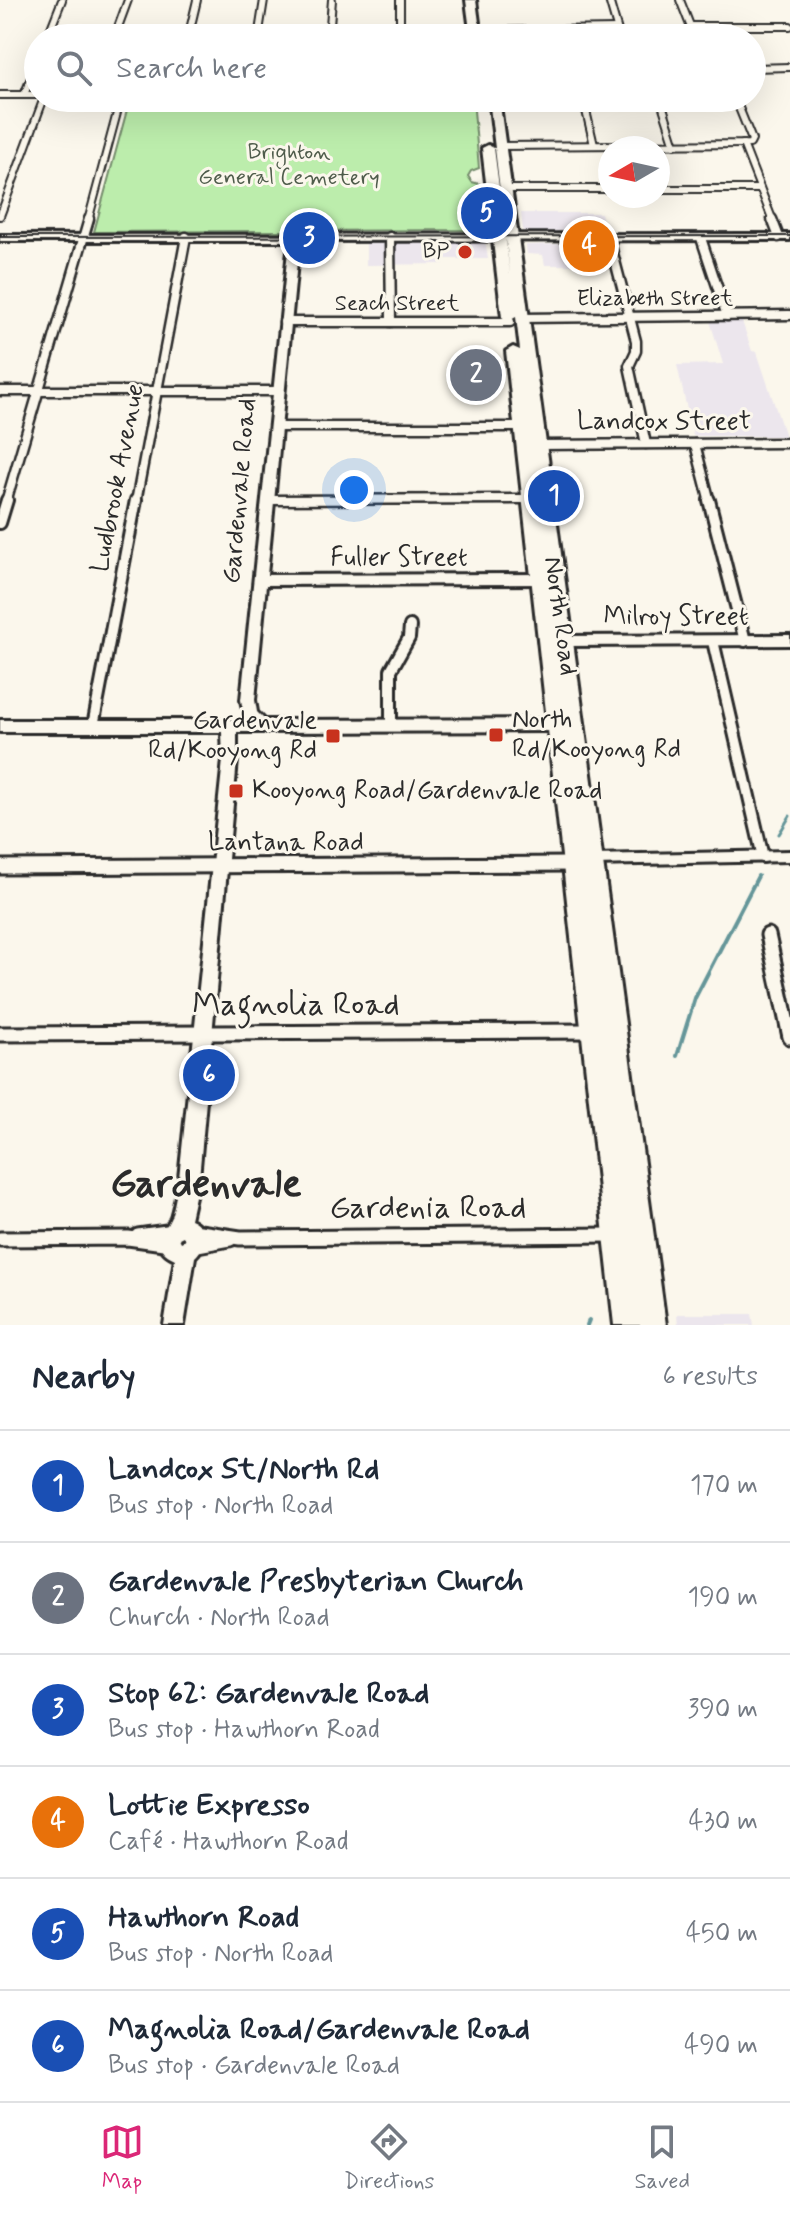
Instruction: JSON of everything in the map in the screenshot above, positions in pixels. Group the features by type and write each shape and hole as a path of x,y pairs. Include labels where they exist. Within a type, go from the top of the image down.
{"highway":[{"path":"471,0 480,24"},
{"path":"478,14 482,0"},
{"name":"North Road","path":"484,112 498,237 508,261 537,445 542,537 539,579 565,725 613,1115 634,1324"},
{"name":"North Road","path":"496,112 513,238 508,261"},
{"name":"North Road","path":"516,320 521,427 530,499 542,537 563,641 565,725"},
{"name":"North Road","path":"582,862 592,1031 613,1115 616,1235 634,1324"}],"street":[{"path":"53,24 62,0"},
{"path":"119,24 128,0"},
{"path":"191,24 197,0"},
{"path":"260,24 264,0"},
{"path":"330,24 332,0"},
{"path":"400,0 400,24"},
{"path":"609,0 616,24"},
{"path":"680,0 690,24"},
{"path":"766,26 790,26"},
{"path":"766,68 790,67"},
{"path":"0,95 24,95"},
{"path":"0,216 39,112"},
{"path":"0,523 4,499 40,391 117,112"},
{"path":"586,112 594,145"},
{"path":"664,112 675,145"},
{"path":"500,146 743,144 753,141 741,112"},
{"path":"0,238 784,237 760,189 743,144"},
{"path":"507,189 598,189"},
{"path":"670,189 760,189"},
{"path":"459,237 483,230 496,218"},
{"name":"Ludbrook Avenue","path":"93,726 186,237"},
{"name":"Gardenvale Road","path":"261,725 250,715 248,700 290,237"},
{"path":"390,237 391,322"},
{"path":"609,238 637,348 629,366 646,444"},
{"path":"701,238 727,316"},
{"name":"Elizabeth Street","path":"516,320 790,315"},
{"name":"Seach Street","path":"284,322 516,320"},
{"path":"0,391 277,391"},
{"path":"274,427 521,427"},
{"name":"Landcox Street","path":"537,445 790,443"},
{"path":"695,444 745,641"},
{"path":"267,500 530,499"},
{"name":"Fuller Street","path":"260,580 539,579"},
{"path":"391,725 391,670 406,644 410,626"},
{"name":"Milroy Street","path":"563,641 790,640"},
{"path":"713,641 763,857"},
{"path":"175,1315 234,725"},
{"path":"0,726 565,725"},
{"name":"Lantana Road","path":"0,867 582,862 790,856"},
{"path":"768,935 790,1037"},
{"name":"Magnolia Road","path":"0,1034 592,1031"},
{"name":"Gardenia Road","path":"0,1239 616,1235"}],"shaded area":[{"path":"521,213 601,213 606,233 527,233 523,231"},
{"path":"366,242 482,242 486,245 488,259 444,259 444,264 366,265"},
{"path":"600,243 608,265 545,265 543,255 527,254 526,245"},
{"path":"710,321 742,321 752,351 757,352 785,436 693,436 677,365 723,364"},
{"path":"677,1314 752,1314 754,1325 678,1325"}],"green space":[{"name":"Brighton General Cemetery","path":"126,112 474,112 479,168 468,176 472,182 480,184 484,224 470,230 94,232"}],"waterway":[{"path":"779,834 790,816"},
{"path":"677,1056 695,998 758,876"},
{"path":"587,1325 589,1320"}],"tram line":[{"path":"0,237 790,236"}],"place":[{"name":"Hawthorn Road","path":"487,213"},
{"name":"Stop 62: Gardenvale Road","path":"309,238"},
{"name":"Lottie Expresso","path":"589,246"},
{"name":"BP","path":"465,252"},
{"name":"Gardenvale Presbyterian Church","path":"476,375"},
{"name":"Landcox St/North Rd","path":"554,496"},
{"name":"North Rd/Kooyong Rd","path":"496,735"},
{"name":"Gardenvale Rd/Kooyong Rd","path":"333,736"},
{"name":"Kooyong Road/Gardenvale Road","path":"236,791"},
{"name":"Magnolia Road/Gardenvale Road","path":"209,1075"}],"district":[{"name":"Gardenvale","path":"206,1185"}]}
